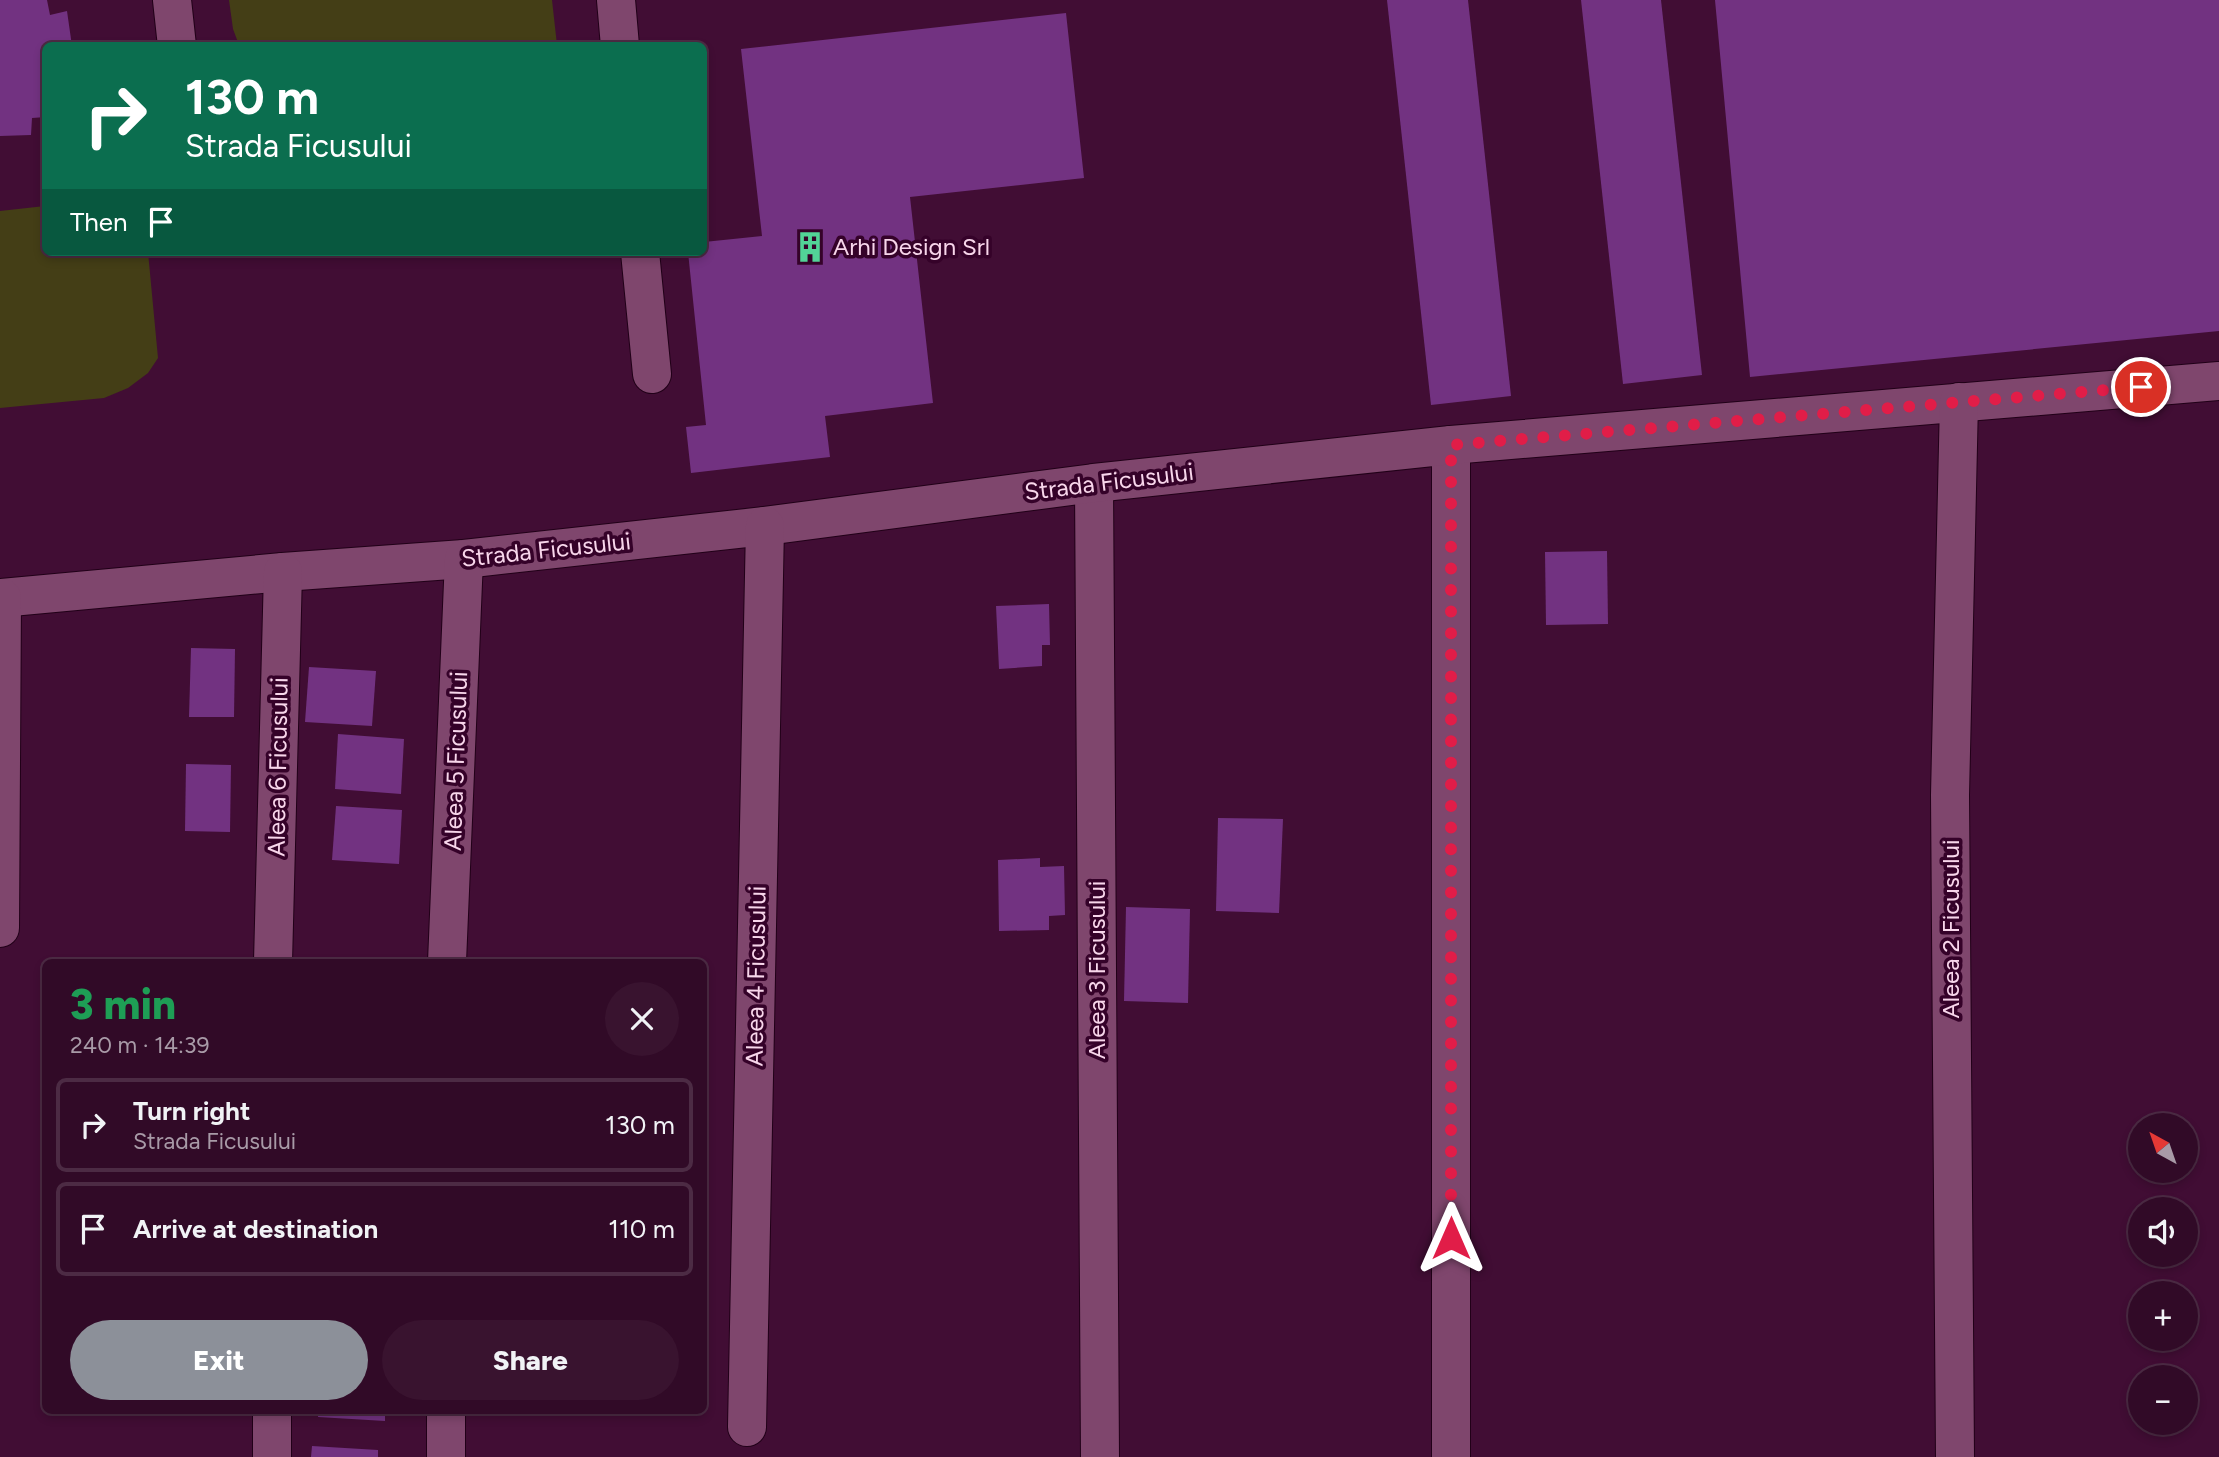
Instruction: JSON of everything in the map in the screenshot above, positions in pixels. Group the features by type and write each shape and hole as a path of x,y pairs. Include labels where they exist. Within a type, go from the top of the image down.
{"street":[{"path":"172,0 177,42"},
{"path":"615,0 620,42"},
{"path":"640,256 652,374"},
{"name":"Strada Ficusului","path":"1,598 283,572 464,559 765,526 1094,483 1451,445 2219,381"},
{"name":"Aleea 2 Ficusului","path":"1955,1457 1950,795 1959,402"},
{"path":"1451,445 1451,1457"},
{"name":"Aleea 3 Ficusului","path":"1094,483 1100,1457"},
{"name":"Aleea 4 Ficusului","path":"747,1427 765,526"},
{"name":"Aleea 5 Ficusului","path":"447,959 464,559"},
{"name":"Aleea 6 Ficusului","path":"273,959 283,572"},
{"path":"0,928 1,598"},
{"path":"272,1414 272,1457"},
{"path":"446,1414 446,1457"}],"shaded area":[{"path":"229,0 552,0 557,42 238,42"},
{"path":"42,206 42,256 148,256 158,358 148,373 128,388 104,398 0,408 0,211"}],"building":[{"path":"0,0 47,0 50,15 67,11 71,42 42,42 42,117 32,118 31,135 0,136"},
{"path":"1387,0 1468,0 1511,396 1431,405"},
{"path":"1581,0 1661,0 1702,375 1623,384"},
{"path":"1715,0 2219,0 2219,331 1750,377"},
{"name":"Arhi Design Srl","path":"1066,13 1084,178 910,197 933,403 825,416 830,457 691,473 686,427 706,425 688,256 707,256 707,242 762,236 741,49"},
{"path":"1607,551 1608,624 1546,625 1545,552"},
{"path":"1049,604 1050,645 1042,645 1042,666 999,669 996,606"},
{"path":"191,648 235,649 234,717 189,717"},
{"path":"309,667 376,671 372,726 305,722"},
{"path":"338,734 404,739 401,794 335,789"},
{"path":"186,764 231,765 230,832 185,831"},
{"path":"336,806 402,810 399,864 332,860"},
{"path":"1218,818 1283,819 1279,913 1216,911"},
{"path":"1040,858 1040,867 1064,866 1065,915 1049,916 1049,930 999,931 998,860"},
{"path":"1126,907 1190,909 1188,1003 1124,1001"},
{"path":"318,1414 385,1414 385,1421 318,1417"},
{"path":"312,1446 378,1450 378,1457 311,1457"}],"place":[{"name":"Arhi Design Srl","path":"810,247"}],"route":[{"path":"1451,1238 1451,445 2141,387"}]}
